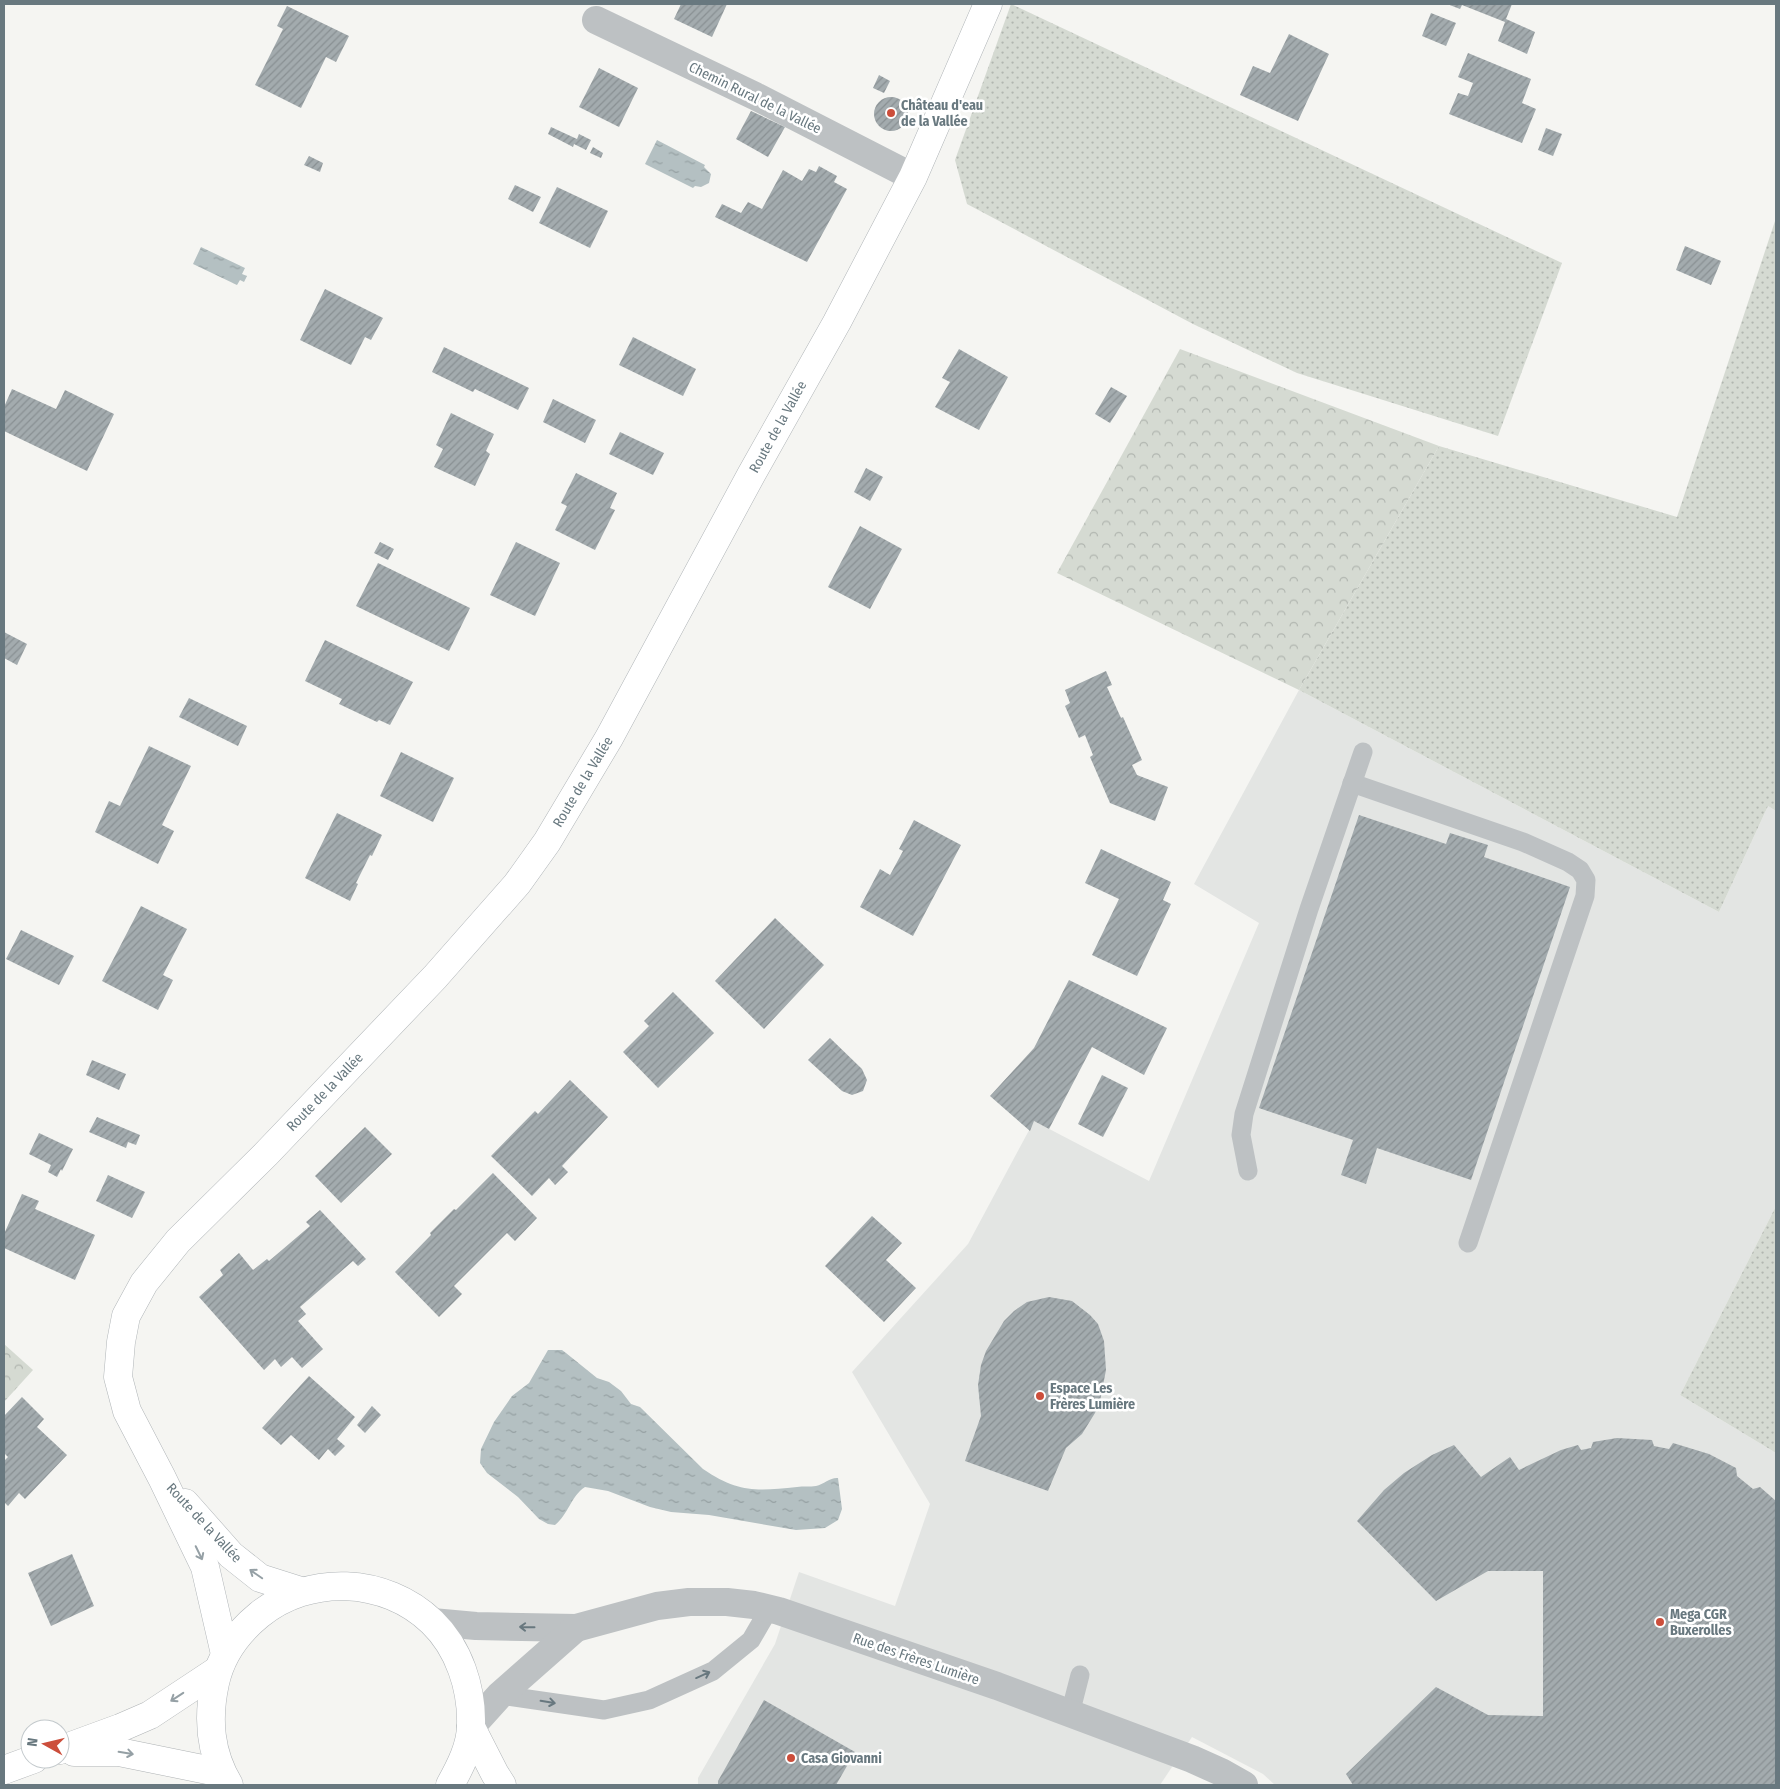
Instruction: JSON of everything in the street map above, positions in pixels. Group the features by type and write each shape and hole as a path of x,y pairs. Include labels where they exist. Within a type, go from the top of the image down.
{"main road":[{"name":"Route de la Vallée","path":"222,1662 205,1567 127,1411 118,1377 121,1342 126,1316 144,1283 178,1241 273,1147 468,941 517,884 547,842 609,738 751,475 837,322 913,178 988,4"},
{"name":"Route de la Vallée","path":"162,1478 231,1555 260,1578 301,1591"},
{"path":"226,1779 212,1739 210,1704 222,1662 245,1627 271,1606 301,1591 336,1585 371,1589 403,1601 432,1622 455,1653 469,1688 471,1727 462,1764 450,1785"},
{"path":"70,1747 150,1715 222,1662"},
{"path":"471,1727 502,1785"},
{"path":"70,1751 119,1752 226,1779"},
{"path":"4,1770 20,1764"}],"street":[{"name":"Chemin Rural de la Vallée","path":"596,20 755,96 913,178"},
{"name":"Rue des Frères Lumière","path":"432,1622 476,1626 576,1628 656,1606 688,1602 727,1602 754,1605 997,1686 1192,1759 1244,1785"},
{"name":"Rue des Frères Lumière","path":"471,1727 500,1695 576,1628"}],"lane":[{"path":"1248,1171 1241,1135 1244,1114 1309,909 1364,752"},
{"path":"1352,783 1523,842 1568,862 1580,870 1586,880 1585,896 1468,1243"},
{"path":"500,1695 604,1710 649,1700 713,1671 751,1640 769,1609"},
{"path":"1070,1714 1080,1675"}],"shaded area":[{"path":"1299,690 1719,912 1768,806 1776,811 1776,1206 1680,1395 1776,1453 1776,1785 1275,1785 1263,1774 1192,1737 1160,1785 698,1785 698,1778 775,1644 799,1572 895,1606 930,1504 852,1372 968,1244 1034,1121 1149,1181 1259,923 1194,884"}],"green space":[{"path":"1011,4 1562,263 1498,436 1297,373 1193,324 967,204 955,160"},
{"path":"1776,218 1776,811 1768,806 1719,912 1299,690 1439,446 1677,517"},
{"path":"1180,349 1439,446 1299,690 1057,573"},
{"path":"1776,1206 1776,1453 1680,1395"},
{"path":"4,1344 33,1370 4,1402"}],"water":[{"path":"657,140 705,165 704,167 711,174 709,183 693,188 645,164"},
{"path":"201,247 245,268 242,274 247,276 244,282 240,280 237,285 193,264"},
{"path":"548,1350 562,1350 597,1378 609,1382 621,1391 631,1404 640,1407 703,1469 727,1483 748,1488 770,1489 816,1486 838,1478 842,1509 838,1520 825,1528 796,1530 709,1515 671,1512 650,1507 608,1491 585,1487 576,1495 555,1525 548,1524 539,1519 518,1497 487,1473 480,1463 481,1449 494,1422 512,1396 529,1383"}],"building":[{"path":"681,4 727,4 712,37 674,19"},
{"path":"1447,4 1512,4 1506,19 1535,32 1527,54 1498,41 1505,22 1462,5 1460,9"},
{"path":"287,6 349,36 336,62 326,57 301,108 255,85 283,29 277,26"},
{"path":"1431,13 1456,23 1446,46 1422,36"},
{"path":"1289,34 1329,54 1298,121 1240,95 1253,66 1270,73"},
{"path":"1468,53 1531,79 1522,103 1536,109 1522,143 1449,114 1458,93 1468,96 1473,83 1458,77"},
{"path":"599,68 638,88 619,127 579,107"},
{"path":"879,75 890,81 884,93 873,88"},
{"name":"Château d'eau de la Vallée","path":"891,97 903,102 908,114 903,126 891,131 879,126 874,114 879,102"},
{"path":"751,111 785,127 768,157 736,139"},
{"path":"551,127 577,139 579,134 591,140 586,150 574,144 573,147 548,134"},
{"path":"1546,128 1562,134 1553,156 1538,150"},
{"path":"593,147 603,153 601,158 590,153"},
{"path":"309,156 323,163 320,172 304,165"},
{"path":"819,166 837,176 834,182 847,189 807,262 715,217 722,204 741,213 748,202 762,209 783,170 802,181 809,169 816,172"},
{"path":"515,185 541,197 533,212 508,199"},
{"path":"557,187 608,211 590,248 539,223"},
{"path":"1685,246 1721,261 1711,285 1676,270"},
{"path":"325,289 383,318 371,340 365,337 351,365 300,340"},
{"path":"633,337 696,369 683,396 619,365"},
{"path":"444,347 529,388 518,410 475,389 473,392 432,372"},
{"path":"959,349 1008,377 979,430 935,407 950,382 942,378"},
{"path":"1111,387 1127,396 1110,423 1095,414"},
{"path":"12,389 56,409 65,390 114,414 87,471 4,431 4,407"},
{"path":"553,399 596,420 585,443 543,422"},
{"path":"451,413 494,434 486,451 490,454 475,486 434,467 443,449 436,445"},
{"path":"620,432 664,453 653,475 609,454"},
{"path":"866,468 883,477 870,501 854,492"},
{"path":"576,473 617,493 610,508 615,510 595,550 555,530 567,506 561,503"},
{"path":"860,526 902,549 870,609 828,587"},
{"path":"380,542 394,549 388,560 374,553"},
{"path":"516,542 560,563 535,616 490,595"},
{"path":"378,563 470,608 449,651 356,606"},
{"path":"4,632 27,644 17,665 4,658"},
{"path":"325,640 413,682 390,725 379,720 377,722 339,704 342,699 305,681"},
{"path":"1106,671 1112,685 1107,687 1142,760 1132,765 1137,775 1168,787 1155,821 1110,803 1090,757 1093,755 1085,735 1079,738 1065,706 1070,703 1065,690"},
{"path":"189,698 247,726 238,746 179,717"},
{"path":"149,746 191,766 162,825 174,831 158,864 95,832 109,801 120,806"},
{"path":"401,752 454,778 433,822 380,796"},
{"path":"337,813 382,835 356,883 358,884 350,901 305,878"},
{"path":"1359,815 1446,844 1450,833 1488,845 1484,857 1570,887 1471,1180 1377,1148 1366,1184 1341,1175 1353,1140 1259,1108"},
{"path":"914,820 961,845 913,936 860,907 880,869 890,875 903,851 899,849"},
{"path":"1101,849 1171,882 1163,900 1171,904 1137,976 1092,955 1119,899 1085,883"},
{"path":"141,906 187,929 163,975 173,980 158,1010 102,981"},
{"path":"775,918 824,965 764,1029 715,981"},
{"path":"21,930 74,956 59,985 6,959"},
{"path":"1069,980 1167,1028 1144,1075 1092,1047 1049,1129 1034,1121 1030,1131 990,1096 1034,1048"},
{"path":"673,992 714,1033 658,1088 623,1052 649,1026 644,1021"},
{"path":"830,1038 862,1069 867,1080 863,1091 852,1095 842,1091 808,1060"},
{"path":"92,1060 126,1074 119,1090 86,1075"},
{"path":"1102,1075 1128,1088 1103,1137 1078,1124"},
{"path":"570,1080 608,1117 562,1166 568,1172 555,1185 549,1178 532,1196 491,1156 535,1111 538,1114"},
{"path":"97,1117 140,1135 136,1145 128,1142 126,1148 89,1132"},
{"path":"365,1127 392,1154 341,1203 315,1176"},
{"path":"39,1133 73,1149 57,1177 48,1172 51,1165 29,1154"},
{"path":"493,1173 537,1218 515,1241 507,1233 454,1286 462,1294 439,1317 395,1272 431,1235 430,1233"},
{"path":"108,1175 145,1192 132,1218 96,1201"},
{"path":"22,1194 39,1201 35,1209 95,1235 75,1280 4,1248 4,1234"},
{"path":"320,1210 366,1259 358,1266 353,1261 300,1307 306,1314 298,1321 323,1349 302,1368 292,1357 281,1367 275,1359 264,1370 199,1297 223,1275 220,1270 239,1253 253,1270 267,1259 269,1261 310,1226 306,1222"},
{"path":"872,1216 902,1243 886,1260 916,1288 884,1322 825,1266"},
{"name":"Espace Les Frères Lumière","path":"1049,1297 1072,1301 1098,1324 1104,1341 1106,1370 1100,1401 1095,1413 1082,1434 1066,1448 1048,1491 965,1461 981,1416 978,1385 981,1365 986,1351 1004,1321 1014,1311 1027,1302"},
{"path":"309,1376 355,1417 337,1439 345,1446 335,1456 328,1449 319,1460 291,1435 281,1445 262,1428"},
{"path":"22,1397 44,1419 37,1427 67,1455 25,1499 19,1493 8,1506 4,1502 4,1461 8,1457 4,1453 4,1416"},
{"path":"372,1406 381,1415 365,1433 357,1425"},
{"name":"Mega CGR Buxerolles","path":"1617,1438 1652,1440 1654,1446 1669,1449 1673,1443 1709,1454 1736,1468 1737,1476 1753,1489 1760,1487 1776,1501 1776,1785 1353,1785 1346,1774 1436,1687 1488,1715 1543,1716 1543,1571 1488,1571 1436,1601 1357,1521 1384,1490 1404,1473 1432,1455 1454,1445 1481,1477 1510,1457 1519,1470 1561,1450 1578,1445 1581,1450 1591,1448 1593,1442"},
{"path":"72,1554 94,1606 51,1626 28,1573"},
{"path":"764,1700 855,1752 836,1785 718,1785 718,1781"}],"place":[{"name":"Château d'eau de la Vallée","path":"891,113"},
{"name":"Espace Les Frères Lumière","path":"1040,1396"},
{"name":"Mega CGR Buxerolles","path":"1660,1622"},
{"name":"Casa Giovanni","path":"791,1758"}]}
